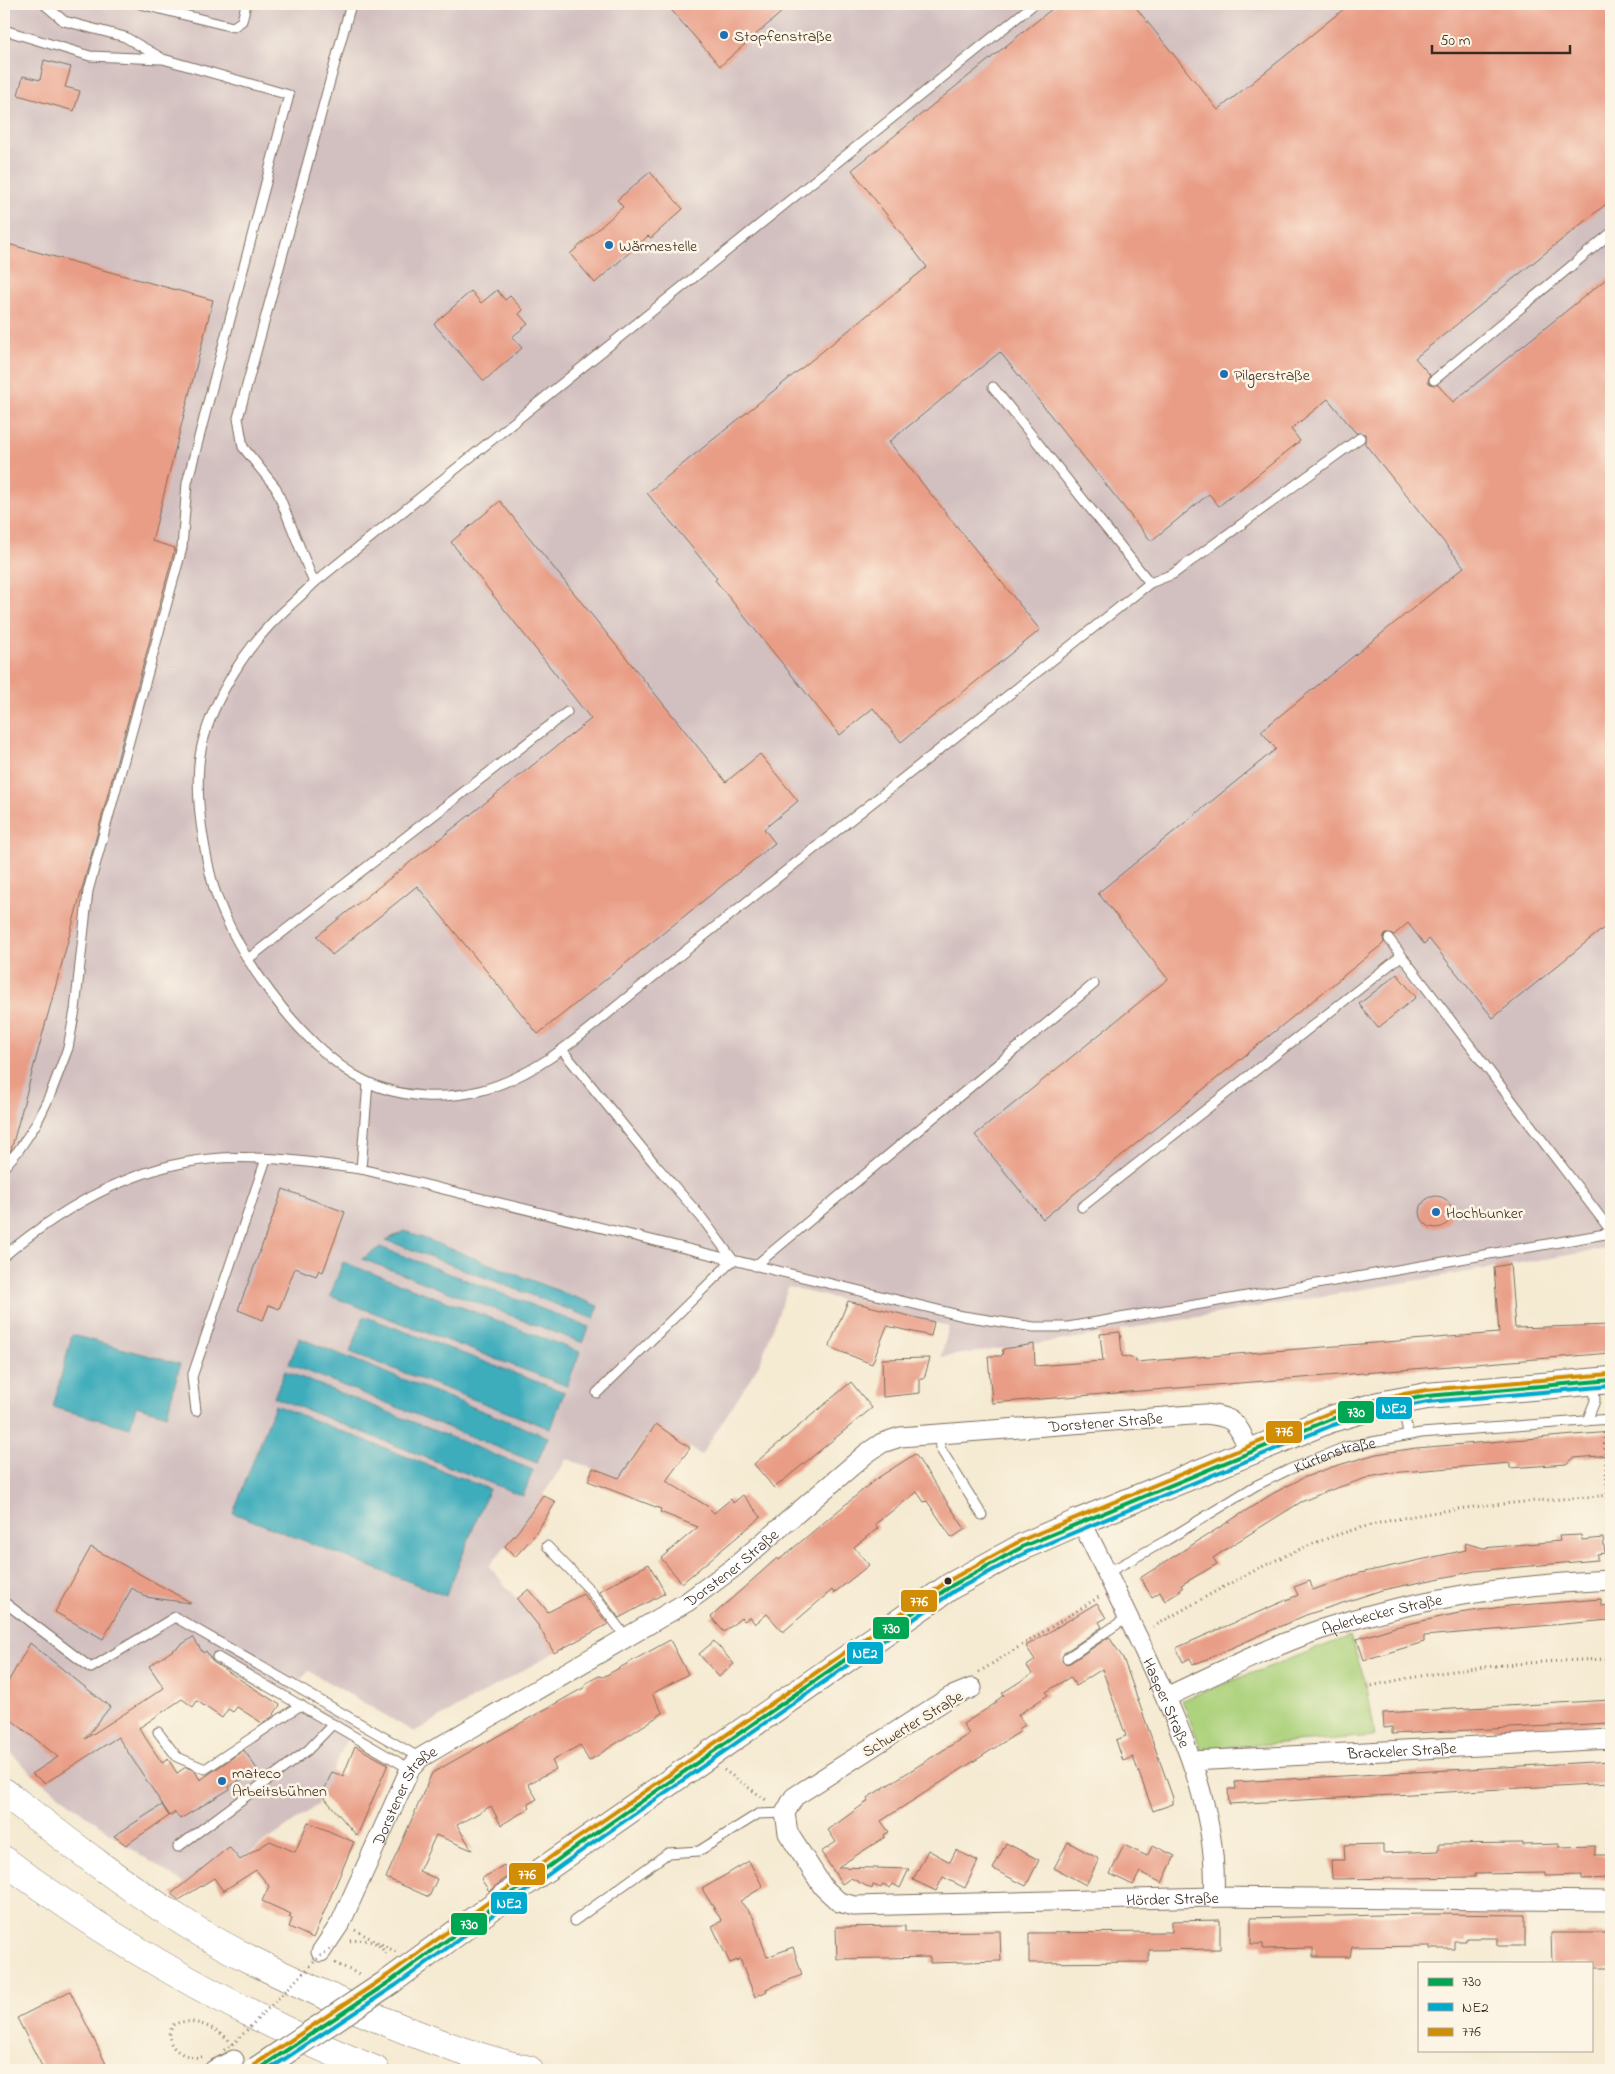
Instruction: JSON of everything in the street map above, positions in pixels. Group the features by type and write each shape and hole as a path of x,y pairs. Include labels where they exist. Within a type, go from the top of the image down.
{"highway":[{"path":"4,1792 115,1877 183,1922 272,1971 374,2017 425,2037 529,2070"},
{"path":"4,1860 73,1910 222,2001 376,2070"}],"main road":[{"name":"Kürtenstraße","path":"244,2065 392,1980 515,1890 951,1586 1024,1546 1331,1419 1427,1396 1603,1381"}],"street":[{"name":"Dorstener Straße","path":"326,1957 415,1764 687,1602 733,1568 882,1443 900,1437 1205,1414 1229,1418 1240,1430 1250,1452"},
{"name":"Hasper Straße","path":"1081,1521 1166,1697 1192,1761 1210,1830 1216,1869 1214,1897"},
{"name":"Aplerbecker Straße","path":"1166,1697 1319,1630 1420,1602 1497,1589 1611,1580"},
{"name":"Schwerter Straße","path":"785,1813 794,1797 950,1697 972,1688"},
{"name":"Brackeler Straße","path":"1192,1761 1611,1738"},
{"name":"Hörder Straße","path":"785,1813 788,1833 823,1887 839,1902 854,1906 1214,1897 1611,1901"},
{"path":"212,2060 244,2065"}],"lane":[{"path":"44,4 64,21 125,37 163,59"},
{"path":"140,4 233,27 242,21 246,4"},
{"path":"314,583 276,488 243,447 238,418 351,4"},
{"path":"1034,4 314,583 267,628 234,673 212,716 199,761 202,832 210,876 221,912 248,960 280,1004 316,1044 346,1071 368,1083 401,1094 439,1096 476,1092 514,1080 563,1051 650,979 1150,583 1173,574 1360,438"},
{"path":"4,30 90,56 163,59 289,95 187,483 182,548 88,891 75,1010 68,1048 50,1095 36,1124 18,1151 4,1167"},
{"path":"1434,380 1611,233"},
{"path":"993,387 1150,583"},
{"path":"248,960 567,712"},
{"path":"4,1256 75,1206 123,1180 167,1166 210,1159 266,1158 361,1169 963,1316 1034,1327 1068,1327 1611,1232 1389,939"},
{"path":"1082,1207 1401,956"},
{"path":"755,1266 1094,984"},
{"path":"563,1051 654,1163 702,1218 733,1260"},
{"path":"361,1169 368,1083"},
{"path":"196,1411 192,1377 266,1158"},
{"path":"597,1393 733,1260"},
{"name":"Kürtenstraße","path":"1587,1421 1603,1381"},
{"path":"1397,1402 1405,1417 1408,1435"},
{"name":"Kürtenstraße","path":"1111,1580 1167,1540 1255,1486 1288,1470 1345,1447 1408,1435 1501,1426 1607,1420"},
{"path":"939,1434 940,1448 982,1515"},
{"path":"547,1546 589,1589 626,1637"},
{"path":"4,1602 92,1668 175,1617 415,1764"},
{"path":"1067,1658 1128,1617"},
{"path":"217,1657 333,1724 415,1764"},
{"path":"158,1732 177,1757 206,1769 301,1705"},
{"path":"178,1847 308,1750 333,1724"},
{"path":"574,1920 668,1853 699,1851 758,1814 785,1813"}],"path":[{"path":"1607,1420 1611,1571"},
{"path":"1137,1636 1283,1556 1357,1529 1451,1511 1609,1495"},
{"name":"Schwerter Straße","path":"972,1688 977,1673 1111,1580"},
{"path":"1367,1686 1488,1666 1530,1662 1611,1660"},
{"path":"344,1943 360,1940 376,1942 384,1951 387,1962"},
{"path":"244,2065 235,2050 230,2041 208,2027 186,2020 173,2025 169,2039 173,2048 179,2054 189,2058 212,2060 233,2044 318,1958 338,1945"},
{"path":"326,1957 352,1972 367,1976"}],"shaded area":[{"path":"4,4 1611,4 1611,1248 1120,1330 1120,1332 941,1357 949,1326 788,1287 760,1363 701,1455 656,1424 618,1478 567,1459 519,1530 489,1566 538,1624 554,1653 414,1732 309,1671 289,1692 220,1652 121,1716 168,1800 313,1705 352,1727 318,1805 195,1891 126,1845 32,1774 4,1746"}],"green space":[{"path":"1350,1636 1367,1687 1375,1736 1201,1749 1182,1700"}],"water":[{"path":"405,1231 598,1306 594,1319 386,1240"},
{"path":"380,1247 589,1327 583,1343 362,1259"},
{"path":"343,1262 580,1352 567,1386 330,1296"},
{"path":"364,1316 564,1392 551,1429 350,1352"},
{"path":"72,1335 180,1364 167,1415 136,1406 130,1428 53,1407"},
{"path":"299,1338 548,1437 537,1463 289,1364"},
{"path":"285,1371 533,1470 523,1496 274,1397"},
{"path":"275,1405 489,1489 446,1596 233,1513"}],"building":[{"name":"Stopfenstraße","path":"666,4 791,4 720,66"},
{"name":"Pilgerstraße","path":"1058,4 1133,4 1218,110 1350,4 1611,4 1611,200 1415,358 1430,375 1428,381 1430,384 1438,385 1453,402 1611,275 1611,922 1493,1018 1429,939 1424,944 1408,923 1394,935 1386,934 1383,937 1384,943 1043,1219 975,1135 1168,979 1098,893 1276,749 1261,731 1464,567 1365,444 1365,434 1356,433 1328,399 1291,429 1300,441 1219,506 1209,494 1151,541 1000,352 889,442 1040,630 901,742 873,708 840,735 715,580 717,578 647,493 927,267 852,170"},
{"path":"44,60 71,67 65,87 80,91 74,111 18,95 23,76 40,80"},
{"path":"650,172 683,209 651,238 648,236 595,283 570,254 623,207 617,200"},
{"path":"4,243 213,300 152,541 175,548 11,1150 4,1158"},
{"path":"497,290 505,300 510,296 523,310 519,314 528,324 512,337 522,348 484,381 434,324 471,291 481,303"},
{"path":"500,501 726,782 760,754 798,801 764,829 775,843 538,1034 417,886 332,955 317,936 591,719 451,542"},
{"path":"1397,974 1416,997 1378,1028 1359,1004"},
{"path":"283,1189 345,1212 323,1272 319,1270 316,1276 295,1268 279,1309 269,1305 263,1320 238,1310"},
{"name":"Hochbunker","path":"1436,1196 1442,1197 1447,1201 1451,1206 1451,1218 1447,1223 1442,1227 1436,1228 1430,1227 1425,1223 1421,1218 1420,1212 1421,1206 1425,1201 1430,1197"},
{"path":"1510,1264 1515,1328 1611,1325 1611,1353 992,1403 988,1356 1002,1356 1003,1349 1034,1344 1035,1366 1103,1361 1100,1334 1120,1332 1122,1356 1136,1359 1136,1362 1499,1333 1494,1267"},
{"path":"848,1301 934,1322 931,1336 887,1326 872,1364 829,1347"},
{"path":"930,1358 924,1379 920,1379 920,1393 883,1397 882,1359"},
{"path":"851,1382 872,1408 774,1488 754,1464"},
{"path":"656,1424 690,1448 666,1481 707,1506 714,1513 731,1499 733,1503 743,1495 761,1517 682,1583 661,1558 698,1527 660,1512 661,1509 588,1481 593,1468 619,1478"},
{"path":"1611,1432 1611,1455 1574,1458 1566,1464 1510,1468 1510,1463 1390,1473 1369,1477 1325,1492 1301,1502 1232,1545 1213,1558 1217,1564 1181,1585 1183,1588 1179,1590 1181,1591 1165,1601 1160,1592 1152,1597 1140,1578 1272,1494 1303,1478 1332,1467 1376,1454 1416,1448"},
{"path":"915,1454 965,1529 952,1538 927,1501 924,1502 917,1492 875,1524 878,1528 854,1547 869,1565 834,1593 832,1590 783,1632 767,1614 755,1624 750,1617 744,1621 741,1618 724,1632 711,1617 777,1558 779,1560 876,1479"},
{"path":"543,1495 556,1502 533,1537 515,1557 505,1546 519,1530"},
{"path":"1581,1535 1582,1540 1603,1538 1605,1553 1597,1554 1597,1560 1475,1571 1382,1590 1306,1615 1193,1665 1190,1658 1183,1662 1176,1648 1298,1595 1294,1587 1310,1581 1313,1590 1360,1573 1466,1550 1465,1543 1483,1548 1560,1541 1559,1536"},
{"path":"91,1547 190,1603 146,1597 132,1588 103,1639 55,1612"},
{"path":"649,1564 665,1593 619,1618 599,1591"},
{"path":"529,1589 548,1612 583,1594 608,1624 554,1653 538,1625 517,1599"},
{"path":"1601,1599 1601,1606 1609,1605 1610,1620 1424,1636 1424,1642 1364,1660 1357,1639 1395,1627 1459,1613 1509,1606"},
{"path":"1097,1603 1106,1618 1099,1622 1102,1627 1064,1653 1062,1661 1065,1664 1070,1663 1109,1637 1123,1658 1173,1798 1173,1804 1153,1811 1133,1757 1123,1761 1116,1740 1126,1736 1102,1669 1076,1686 1070,1677 1046,1692 1048,1695 1018,1715 1025,1725 1019,1729 1021,1731 881,1821 889,1832 884,1835 885,1837 838,1867 909,1869 900,1888 893,1884 890,1888 883,1884 881,1888 873,1885 872,1889 851,1878 842,1884 821,1852 836,1842 828,1830 868,1801 867,1798 969,1734 963,1724 996,1703 1004,1695 1002,1693 1032,1674 1027,1666 1035,1660 1026,1646"},
{"path":"193,1637 203,1653 206,1651 213,1662 280,1705 272,1717 262,1723 237,1707 233,1712 228,1709 222,1718 197,1701 193,1707 182,1699 139,1728 162,1763 168,1759 177,1773 186,1767 195,1771 200,1780 244,1750 257,1769 229,1787 230,1789 180,1819 175,1812 170,1816 118,1737 45,1783 32,1774 58,1757 4,1714 4,1689 30,1643 110,1707 85,1739 164,1688 149,1666"},
{"path":"670,1640 688,1674 652,1694 663,1713 589,1761 580,1745 552,1761 556,1769 528,1784 537,1799 528,1804 530,1808 501,1825 491,1806 457,1825 472,1850 436,1835 419,1871 437,1879 429,1897 386,1878 432,1773 585,1687 586,1683 599,1676 603,1677"},
{"path":"714,1641 734,1664 719,1677 699,1654"},
{"path":"1611,1700 1610,1723 1392,1734 1392,1727 1384,1728 1383,1713"},
{"path":"355,1746 388,1764 357,1836 322,1795 332,1772 343,1776"},
{"path":"1611,1761 1611,1783 1229,1804 1228,1789 1236,1789 1235,1782"},
{"path":"162,1805 169,1816 126,1845 114,1836"},
{"path":"308,1822 354,1842 313,1938 289,1927 292,1919 289,1917 291,1914 262,1901 269,1886 256,1870 223,1891 214,1878 179,1900 171,1894 229,1847 240,1860 270,1841 295,1852"},
{"path":"1068,1842 1099,1859 1086,1885 1054,1868"},
{"path":"1006,1843 1039,1860 1026,1886 993,1869"},
{"path":"1523,1843 1523,1845 1559,1844 1559,1847 1595,1846 1595,1855 1611,1855 1611,1878 1582,1879 1582,1875 1546,1876 1546,1873 1475,1874 1475,1877 1332,1879 1331,1860 1345,1860 1344,1845 1383,1844 1383,1853 1439,1851 1439,1844"},
{"path":"1124,1845 1147,1856 1153,1845 1175,1856 1162,1883 1140,1872 1133,1885 1110,1874"},
{"path":"928,1850 950,1862 956,1850 978,1861 965,1888 943,1877 936,1891 913,1880"},
{"path":"749,1861 763,1887 740,1901 753,1917 767,1957 793,1947 802,1975 766,1989 767,1991 755,1997 740,1959 730,1963 721,1945 712,1926 722,1921 702,1889"},
{"path":"504,1865 510,1875 489,1891 481,1879"},
{"path":"1425,1914 1525,1915 1525,1946 1498,1946 1498,1938 1466,1938 1466,1941 1454,1941 1454,1949 1430,1949 1430,1946 1352,1947 1350,1957 1313,1957 1313,1948 1263,1949 1263,1944 1251,1944 1251,1918"},
{"path":"1220,1920 1220,1949 1149,1950 1149,1962 1029,1963 1029,1933 1172,1932 1172,1921"},
{"path":"905,1926 905,1932 1000,1931 1001,1961 930,1963 930,1957 837,1959 836,1927"},
{"path":"1551,1933 1611,1933 1611,1968 1592,1968 1592,1962 1552,1962"},
{"path":"70,1991 109,2070 44,2070 17,2018"}],"transit line":[{"name":"776","path":"254,2065 388,1975 559,1851 948,1581 1022,1540 1329,1413 1377,1399 1426,1390 1610,1374"},
{"name":"730","path":"257,2070 392,1980 563,1856 951,1586 1024,1546 1331,1419 1379,1405 1427,1396 1611,1380"},
{"name":"NE2","path":"268,2070 396,1985 567,1861 954,1591 1027,1552 1333,1425 1380,1411 1428,1402 1611,1386"}],"place":[{"name":"Stopfenstraße","path":"724,35"},
{"name":"Wärmestelle","path":"609,245"},
{"name":"Pilgerstraße","path":"1224,374"},
{"name":"Hochbunker","path":"1436,1212"},
{"name":"mateco Arbeitsbühnen","path":"222,1781"}]}
